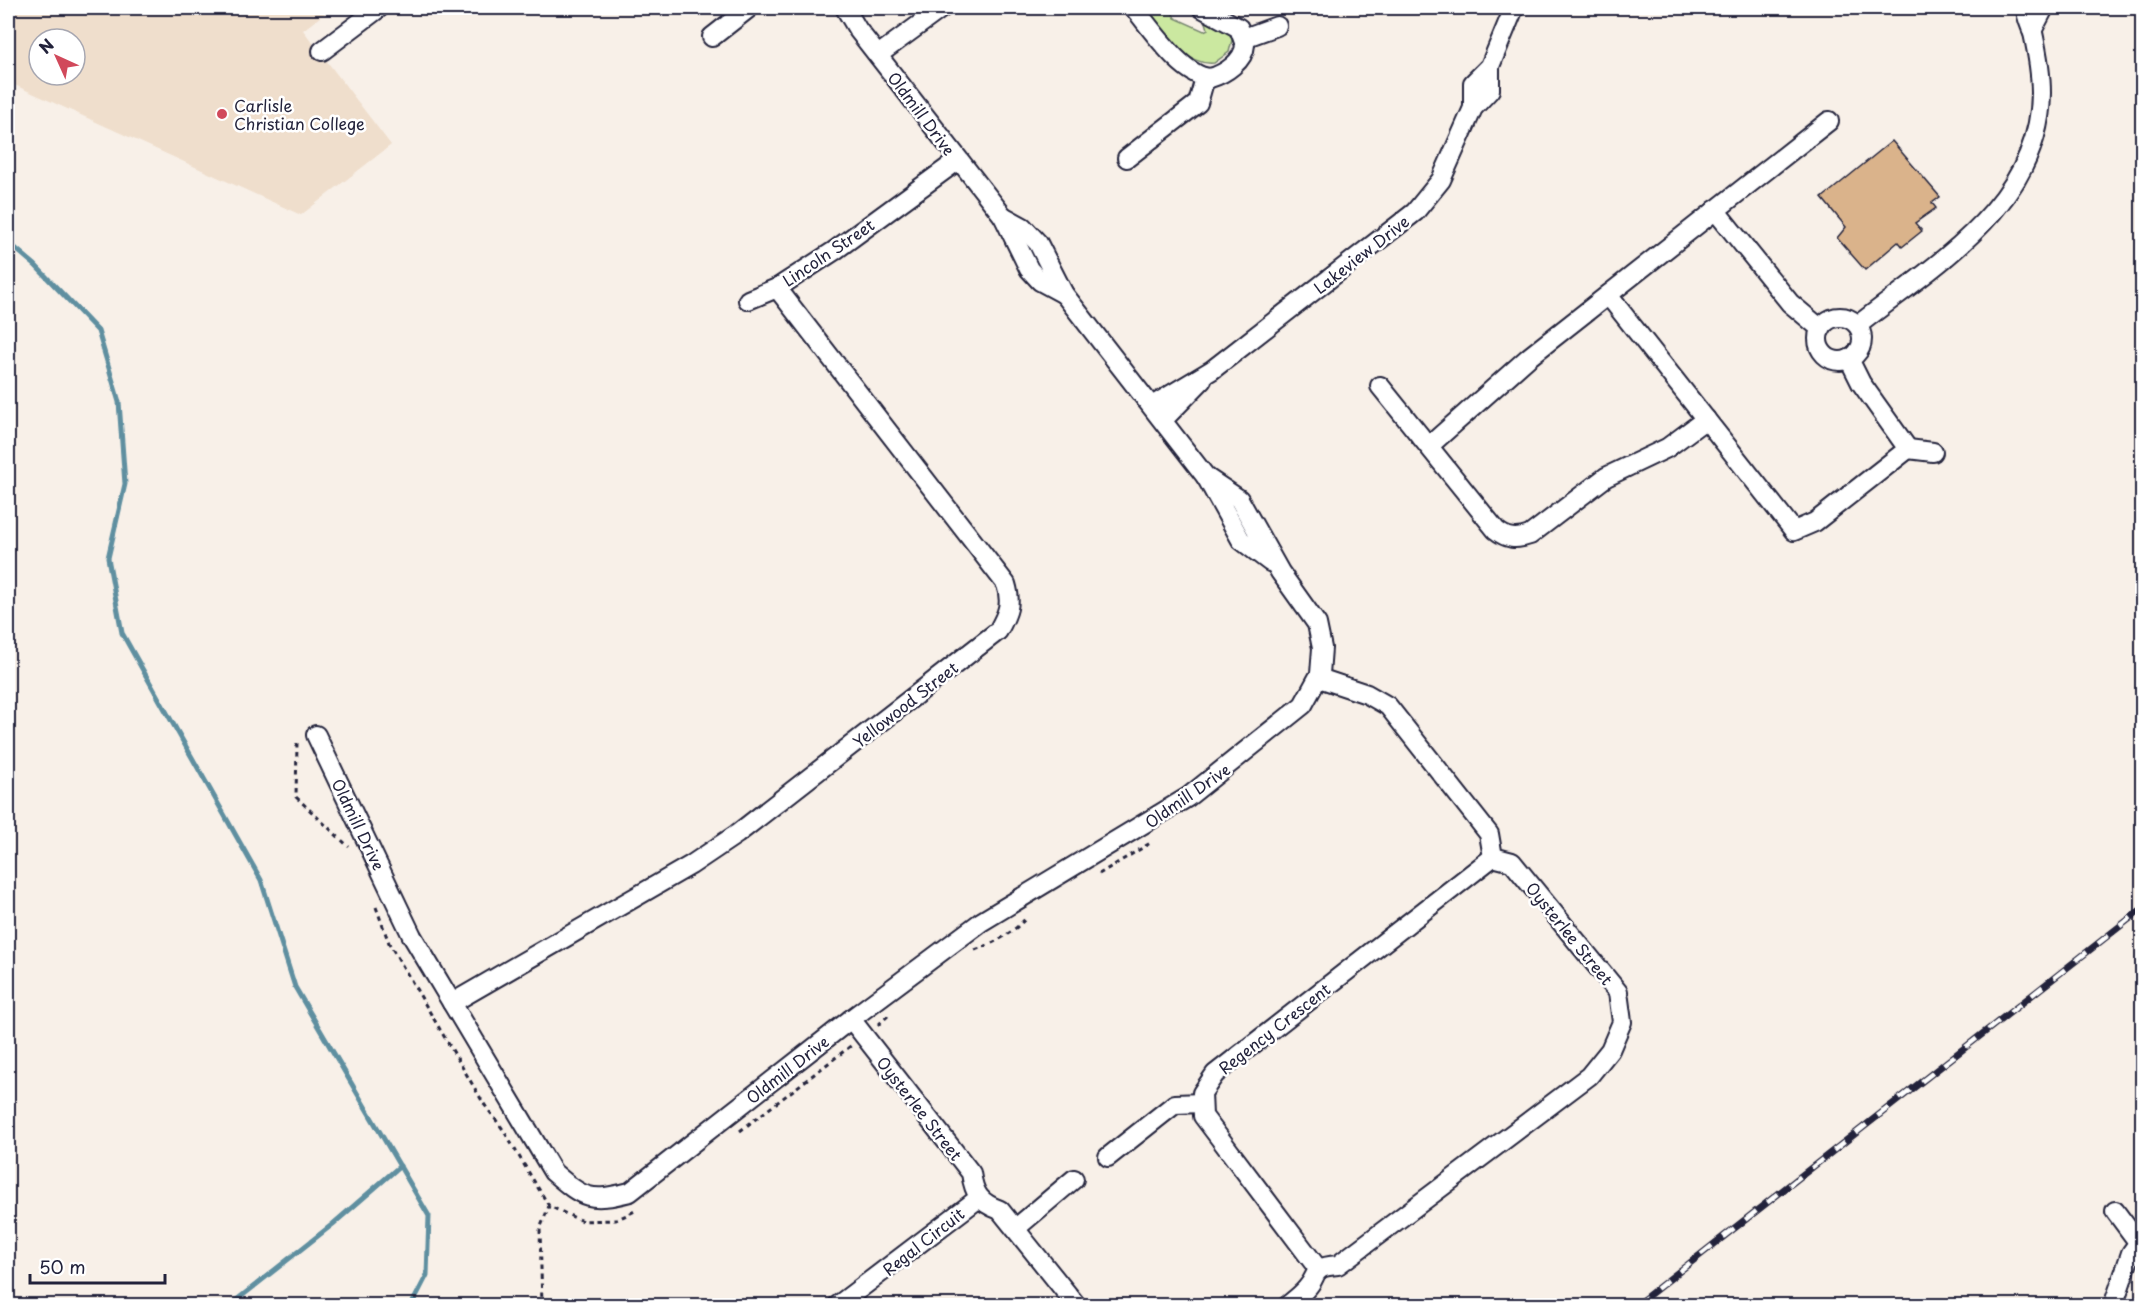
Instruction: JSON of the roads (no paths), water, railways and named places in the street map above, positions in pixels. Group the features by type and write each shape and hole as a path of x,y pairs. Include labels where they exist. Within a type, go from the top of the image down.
{"street":[{"path":"322,51 379,8"},
{"path":"712,37 749,8"},
{"name":"Oldmill Drive","path":"316,735 412,936 553,1172 576,1192 601,1199 630,1192 851,1019 981,922 1188,797 1294,715 1311,694 1319,678 1322,648 1317,624 1280,572 1239,499 1206,477 1064,294 1038,243 1023,227 1003,216 878,56 853,23 845,8"},
{"path":"878,56 942,8"},
{"path":"1134,8 1166,48 1193,73 1205,78 1217,76 1237,62 1245,50 1244,38 1231,22 1202,8"},
{"name":"Lakeview Drive","path":"1157,413 1185,400 1212,370 1415,212 1441,180 1473,108 1473,83 1490,66 1514,8"},
{"path":"1858,325 1966,240 1987,221 2013,185 2032,143 2040,113 2041,86 2032,31 2026,19 2026,8"},
{"path":"2032,31 2043,8"},
{"path":"1244,38 1277,26"},
{"path":"1127,158 1198,103 1205,78"},
{"path":"1429,446 1529,357 1829,121"},
{"name":"Lincoln Street","path":"748,300 777,288 834,251 905,198 939,162 955,157"},
{"path":"1715,210 1790,303 1821,329"},
{"name":"Yellowood Street","path":"452,1003 692,865 737,834 998,631 1007,615 1011,601 1006,584 777,288"},
{"path":"1608,295 1794,531 1815,522 1908,448"},
{"path":"1838,317 1849,318 1858,325 1862,342 1857,352 1849,359 1835,360 1823,352 1818,339 1821,329 1828,321 1838,317"},
{"path":"1849,359 1861,383 1908,448 1933,452"},
{"path":"1380,386 1496,530 1503,536 1519,539 1530,535 1606,477 1666,448 1706,420"},
{"path":"1319,678 1375,698 1393,711 1489,834 1493,857"},
{"name":"Regency Crescent","path":"1202,1103 1202,1093 1215,1074 1493,857"},
{"name":"Oysterlee Street","path":"1319,1270 1325,1266 1338,1265 1589,1076 1610,1050 1622,1022 1618,992 1512,862 1493,857"},
{"name":"Oysterlee Street","path":"851,1019 971,1173 974,1191 979,1198"},
{"path":"1108,1157 1175,1104 1202,1103 1203,1116 1319,1270 1312,1276 1309,1287 1287,1305"},
{"path":"1016,1228 1074,1179"},
{"path":"979,1198 985,1205 1000,1210 1077,1305"},
{"name":"Regal Circuit","path":"837,1305 979,1198"},
{"path":"2113,1305 2129,1258 2140,1240 2115,1211"}],"waterway":[{"path":"8,242 35,265 98,331 119,402 125,484 108,558 122,633 261,880 295,987 429,1216 427,1275 411,1306"},
{"path":"229,1306 333,1224 400,1166"}],"railway":[{"path":"1635,1306 2142,909"}],"place":[{"name":"Carlisle Christian College","path":"222,114"}]}
